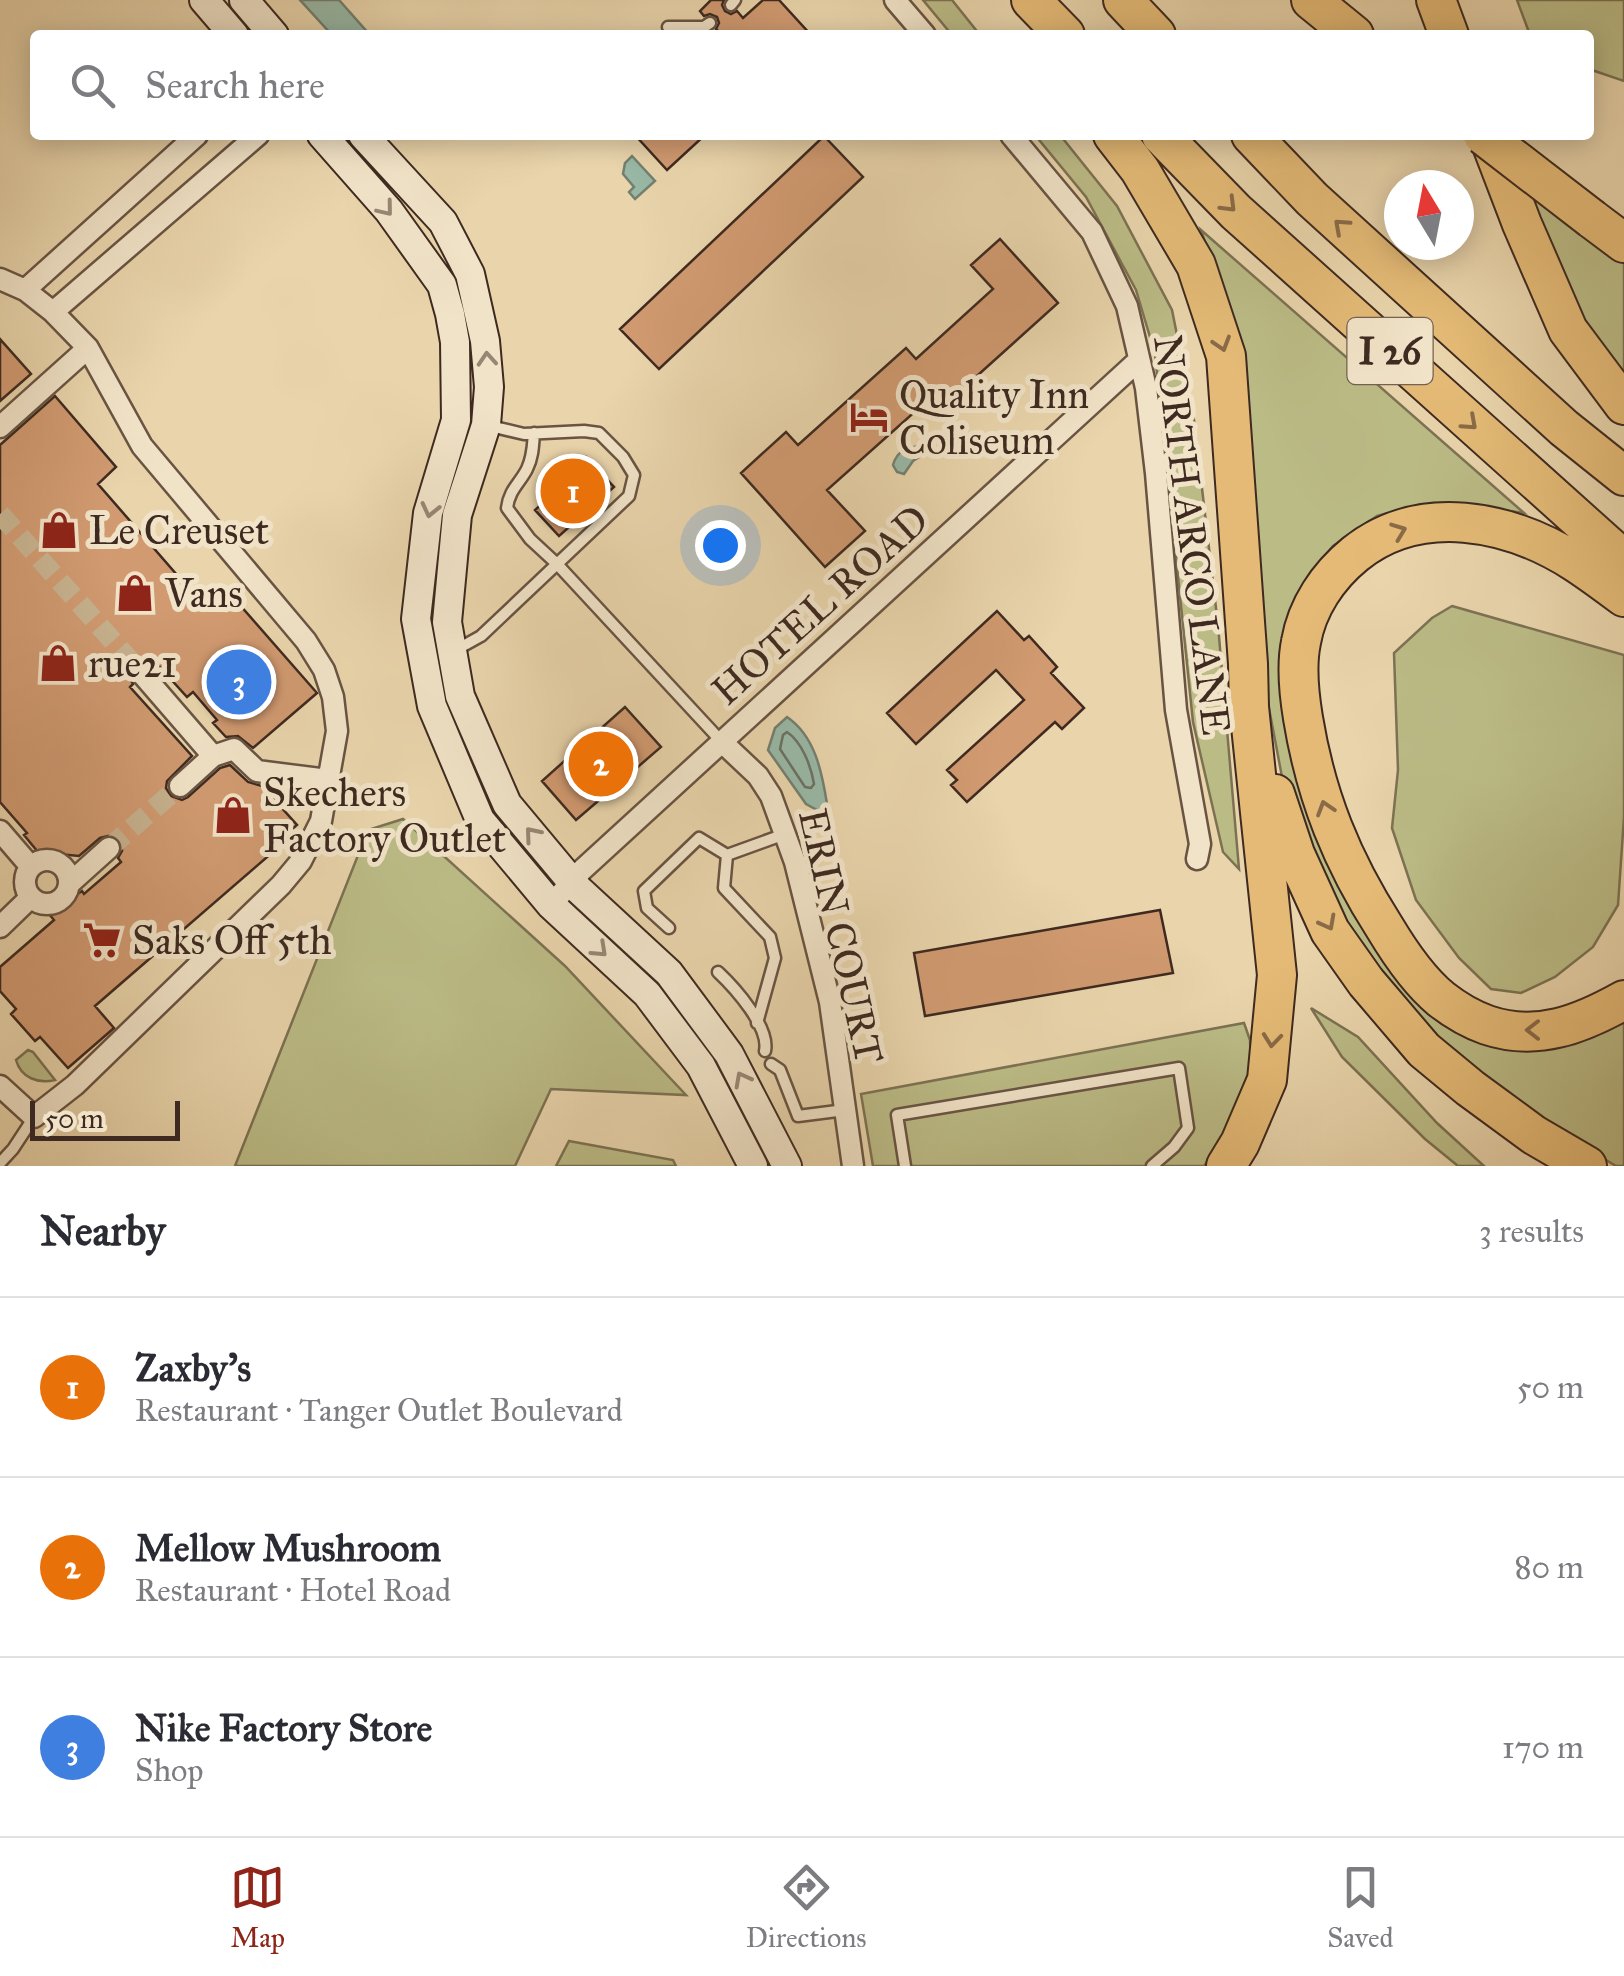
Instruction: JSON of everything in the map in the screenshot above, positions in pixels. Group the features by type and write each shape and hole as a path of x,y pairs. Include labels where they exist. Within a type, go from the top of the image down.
{"highway":[{"path":"1010,0 1033,30"},
{"path":"1031,0 1059,30"},
{"path":"1123,0 1151,30"},
{"path":"1311,0 1348,30"},
{"path":"1436,0 1447,30"},
{"path":"1117,140 1140,170 1196,265 1226,356 1249,707 1277,974 1267,1080 1226,1166"},
{"name":"I 26","path":"1166,140 1236,212 1624,560"},
{"name":"I 26","path":"1256,140 1312,198 1564,428 1624,476"},
{"path":"1487,140 1568,330 1624,405"},
{"path":"1491,140 1624,243"},
{"path":"1624,597 1574,561 1530,538 1494,526 1426,522 1364,546 1339,566 1308,617 1300,644 1299,672 1306,738 1326,815 1359,887 1399,950 1439,998 1462,1014 1491,1026 1526,1032 1560,1030 1624,1000"},
{"path":"1248,664 1272,782 1295,854 1330,930 1366,982 1424,1050 1534,1135 1587,1166"}],"street":[{"path":"204,0 230,30"},
{"path":"244,0 270,30"},
{"path":"895,0 921,30"},
{"path":"24,290 192,140"},
{"path":"53,312 252,140"},
{"path":"326,140 389,211 442,284 455,342 456,420 428,513 416,619 432,706 480,820 552,905 647,994 701,1066 753,1166"},
{"path":"367,140 444,222 470,274 485,341 489,388 486,425 457,515 447,622 460,696 506,804 571,880 669,973 728,1054 786,1166"},
{"name":"NORTH ARCO LANE","path":"1016,140 1092,232 1127,306 1146,388 1176,710 1200,844 1197,860"},
{"path":"0,280 24,290 53,312 88,348 142,446 306,641 324,670 334,698 337,731 321,821 301,861 281,885 75,1085 34,1116 0,1086"},
{"path":"0,427 88,348"},
{"name":"HOTEL ROAD","path":"552,905 571,880 1139,360"},
{"path":"143,675 213,756"},
{"name":"ERIN COURT","path":"722,742 758,776 772,796 795,862 830,1002 853,1166"},
{"path":"180,786 213,756 234,748 258,771 328,780"},
{"path":"0,831 32,867"},
{"path":"68,884 66,872 56,863 43,861 32,867 25,882 31,898 51,904 63,897 68,884 109,848"},
{"path":"0,927 31,898"}],"lane":[{"path":"668,27 704,28 710,23"},
{"path":"452,652 481,636 629,496 634,475 623,457 599,433 584,430 524,434 486,425"},
{"path":"534,433 527,471 508,495 506,508 530,539 722,742"},
{"path":"669,928 647,908 644,891 699,838 727,854 785,834"},
{"path":"727,854 724,888 770,937 775,958 757,1023"},
{"path":"718,972 739,991 770,1046"},
{"path":"779,1064 798,1116 845,1110"},
{"path":"905,1166 897,1115 1180,1068 1188,1128 1152,1166"},
{"path":"0,1164 34,1116"}],"green space":[{"path":"923,0 952,0 976,30 948,30"},
{"path":"1517,0 1624,0 1624,81 1594,71 1594,30 1528,30"},
{"path":"1039,140 1064,140 1117,206 1172,310 1194,420 1218,625 1239,869 1223,852 1193,722 1155,354 1136,290 1086,197"},
{"path":"1512,179 1624,263 1624,378 1593,340"},
{"path":"1201,230 1524,513 1460,504 1422,504 1377,516 1333,546 1309,578 1287,730 1445,1020 1624,1014 1624,1166 1616,1166 1472,1079 1345,929 1282,777 1268,703 1226,306"},
{"path":"1452,606 1624,655 1624,817 1618,905 1593,947 1555,977 1521,993 1491,989 1459,958 1416,900 1392,828 1398,770 1394,653 1432,618"},
{"path":"403,819 565,966 686,1095 551,1089 515,1166 235,1166 368,830"},
{"path":"1311,1008 1358,1037 1437,1123 1484,1166 1458,1166 1425,1139 1342,1057"},
{"path":"1244,1023 1250,1040 1251,1067 1225,1136 1204,1166 873,1166 861,1094"},
{"path":"28,1050 55,1080 37,1080 22,1071 16,1060"},
{"path":"569,1141 673,1160 676,1166 556,1166"}],"water":[{"path":"300,0 339,0 366,30 327,30"},
{"path":"632,156 655,181 635,199 629,192 634,187 623,174 625,163"},
{"path":"922,446 924,454 904,474 897,472 893,465 900,453"},
{"path":"787,717 804,734 816,756 827,804 819,811 806,804 768,750 775,728"}],"building":[{"path":"711,0 724,0 725,11 737,11 743,18 763,0 779,0 806,30 717,30 717,17 704,16 700,11"},
{"path":"640,140 700,140 667,170"},
{"path":"820,140 828,140 863,177 659,369 620,329"},
{"name":"Quality Inn Coliseum","path":"1000,239 1058,303 948,402 938,391 827,490 865,531 825,567 741,473 786,432 798,445 906,348 916,359 993,289 971,265"},
{"path":"0,339 31,374 0,401"},
{"path":"55,396 116,467 98,484 204,606 225,588 317,693 253,748 238,736 226,737 193,692 187,697 157,664 139,662 130,670 130,687 192,756 167,781 171,796 182,800 188,797 220,768 230,765 248,782 262,786 297,825 270,848 274,851 95,1006 114,1028 68,1068 40,1037 35,1041 11,1014 16,1009 0,991 0,967 54,920 48,913 67,897 82,891 84,894 121,862 118,858 122,844 112,835 100,838 79,856 38,852 0,802 0,445"},
{"path":"586,457 614,487 559,536 535,510 545,501 541,496"},
{"path":"997,611 1024,640 1029,636 1057,667 1051,673 1084,708 1062,729 1055,722 967,802 951,785 957,780 947,770 1024,700 996,670 916,744 887,713"},
{"path":"625,707 661,747 576,820 542,781"},
{"path":"1160,910 1173,973 925,1016 914,953"}],"tunnel":[{"path":"0,514 143,675"},
{"path":"109,848 180,786"}],"place":[{"name":"Quality Inn Coliseum","path":"869,417"},
{"name":"Zaxby's","path":"573,491"},
{"name":"Le Creuset","path":"59,530"},
{"name":"Vans","path":"135,593"},
{"name":"rue21","path":"58,663"},
{"name":"Nike Factory Store","path":"239,682"},
{"name":"Mellow Mushroom","path":"601,764"},
{"name":"Skechers Factory Outlet","path":"233,815"},
{"name":"Saks Off 5th","path":"102,940"}]}
